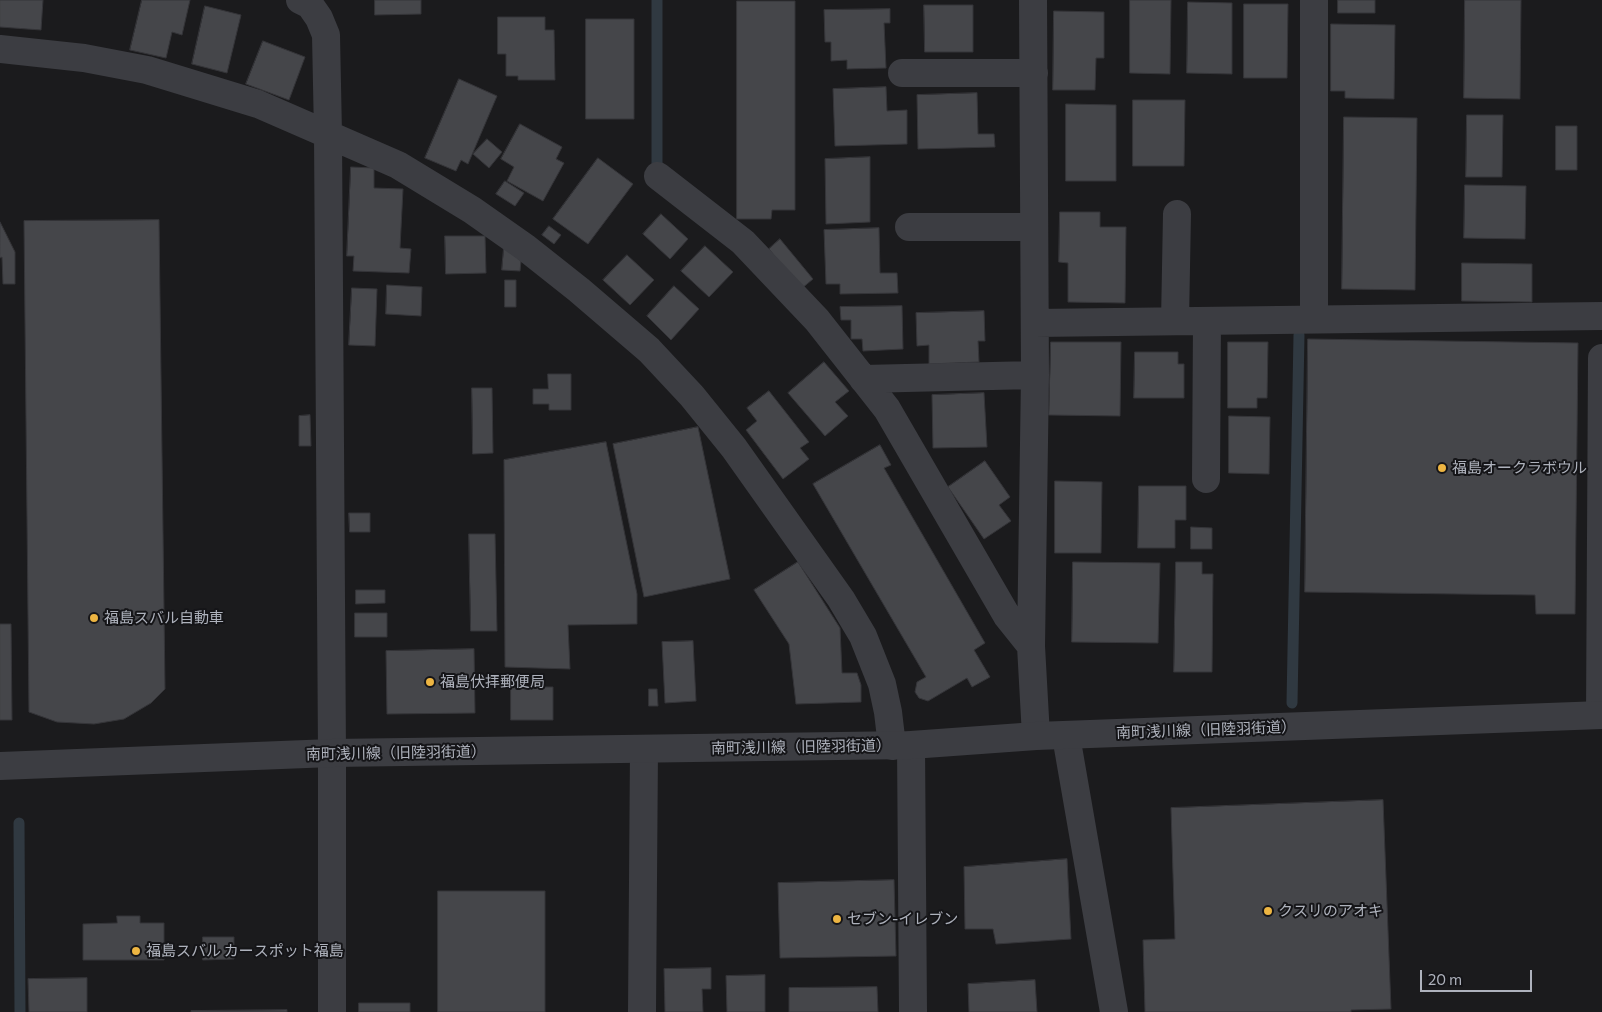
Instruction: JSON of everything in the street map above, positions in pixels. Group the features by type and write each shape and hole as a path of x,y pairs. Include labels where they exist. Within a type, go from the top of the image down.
{"street":[{"path":"300,0 310,5 319,18 326,35 332,753 332,1012"},
{"path":"1034,0 1035,375 1031,646 1036,736"},
{"path":"1314,0 1314,319"},
{"path":"0,49 84,58 147,70 258,104 398,165 472,210 526,248 579,290 649,350 692,396 734,448 840,599 863,636 882,684 888,712 901,745 914,1012"},
{"path":"902,73 1034,73"},
{"path":"658,176 744,242 817,320 886,409 1007,616 1031,646"},
{"path":"1175,321 1177,214"},
{"path":"909,227 1034,227"},
{"path":"1035,323 1602,316"},
{"path":"1206,479 1207,321"},
{"path":"1601,715 1602,358"},
{"path":"863,379 1035,375"},
{"name":"南町浅川線（旧陸羽街道）","path":"0,766 332,753 901,745 1036,736 1601,715"},
{"path":"1066,736 1114,1012"},
{"path":"642,1012 644,749"}],"building":[{"path":"0,0 43,0 41,30 0,27"},
{"path":"142,0 190,0 182,35 172,32 166,58 130,50"},
{"path":"375,0 421,0 421,14 375,15"},
{"path":"1130,0 1171,0 1170,74 1130,73"},
{"path":"1338,0 1375,0 1375,13 1338,13"},
{"path":"1465,0 1521,0 1520,99 1464,98"},
{"path":"737,1 795,1 795,210 772,210 771,219 737,219"},
{"path":"1188,2 1232,3 1232,74 1187,73"},
{"path":"1244,4 1288,4 1287,78 1244,78"},
{"path":"924,5 973,5 973,52 925,52"},
{"path":"205,6 241,15 227,73 192,64"},
{"path":"890,9 890,23 884,23 886,68 847,69 847,60 831,61 831,42 825,42 824,10"},
{"path":"1054,11 1104,12 1104,58 1096,58 1095,90 1053,90"},
{"path":"498,17 545,17 545,30 554,30 555,80 518,80 518,76 506,76 506,54 498,54"},
{"path":"586,19 634,19 634,119 586,119"},
{"path":"1331,24 1395,25 1394,99 1345,98 1345,91 1331,91"},
{"path":"263,41 305,57 289,100 246,84"},
{"path":"459,79 497,96 468,164 461,160 456,171 425,158"},
{"path":"886,87 887,111 907,110 907,144 835,146 833,89"},
{"path":"977,93 978,134 994,134 995,147 918,149 917,95"},
{"path":"1133,100 1185,100 1184,166 1133,166"},
{"path":"1066,104 1116,105 1116,181 1066,181"},
{"path":"1467,115 1503,115 1502,177 1466,177"},
{"path":"1344,117 1417,118 1415,290 1342,289"},
{"path":"520,124 562,147 556,159 564,163 543,201 507,181 514,167 501,159"},
{"path":"1556,126 1577,126 1577,170 1556,170"},
{"path":"487,139 502,152 489,168 473,154"},
{"path":"870,157 870,222 826,224 825,159"},
{"path":"598,158 633,184 588,244 553,219"},
{"path":"351,167 374,168 374,188 403,189 400,248 411,249 409,273 353,271 354,256 347,256"},
{"path":"505,181 524,193 515,206 496,194"},
{"path":"1465,185 1526,186 1525,239 1464,238"},
{"path":"1060,212 1100,212 1100,227 1126,227 1125,303 1068,302 1068,263 1059,262"},
{"path":"661,214 688,239 670,259 643,234"},
{"path":"159,220 165,689 151,703 124,719 94,724 57,722 29,712 24,221"},
{"path":"0,222 15,252 15,284 3,284 2,257 0,258"},
{"path":"549,226 561,235 554,244 542,235"},
{"path":"879,228 880,273 897,273 898,293 840,294 840,284 826,284 824,230"},
{"path":"445,236 485,236 486,273 446,274"},
{"path":"780,239 813,279 801,289 769,249"},
{"path":"705,246 733,272 709,297 681,271"},
{"path":"504,247 521,261 520,271 502,270"},
{"path":"627,255 654,280 630,305 603,280"},
{"path":"1462,263 1532,264 1532,302 1462,301"},
{"path":"505,280 516,280 516,307 505,307"},
{"path":"387,285 422,287 421,316 386,314"},
{"path":"674,286 699,309 671,340 647,316"},
{"path":"352,288 377,289 375,346 349,345"},
{"path":"902,306 903,349 863,351 862,339 851,339 851,320 841,320 840,307"},
{"path":"984,311 985,341 978,341 979,362 929,364 929,345 917,346 916,313"},
{"name":"福島オークラボウル","path":"1308,339 1578,343 1575,614 1536,614 1535,595 1305,592"},
{"path":"1051,342 1121,342 1120,416 1049,415"},
{"path":"1228,342 1268,342 1267,398 1257,398 1257,408 1228,408"},
{"path":"1135,352 1178,352 1178,364 1184,364 1184,398 1134,398"},
{"path":"824,362 849,391 835,402 848,416 825,436 788,393"},
{"path":"548,374 571,374 571,410 549,410 549,404 533,404 533,389 548,389"},
{"path":"472,388 492,388 493,453 473,454"},
{"path":"769,391 809,442 800,448 809,459 783,479 746,430 757,421 747,408"},
{"path":"984,393 987,447 933,448 932,395"},
{"path":"310,415 311,446 299,446 299,416"},
{"path":"1229,416 1270,417 1269,474 1229,473"},
{"path":"698,427 730,579 644,597 613,444"},
{"path":"606,442 637,594 637,624 568,625 570,669 505,667 504,460"},
{"path":"880,445 891,465 884,468 985,643 974,650 990,677 972,687 967,678 928,701 919,698 915,692 917,682 926,677 813,484"},
{"path":"985,461 1010,497 999,505 1011,521 984,539 948,487"},
{"path":"1055,481 1102,482 1101,553 1055,553"},
{"path":"1139,486 1186,486 1186,520 1175,520 1175,548 1138,548"},
{"path":"349,513 370,513 370,532 350,532"},
{"path":"1191,527 1212,528 1212,549 1191,549"},
{"path":"469,534 495,534 497,631 471,631"},
{"path":"798,562 840,628 842,673 857,673 861,685 861,702 796,704 789,644 754,590"},
{"path":"1073,562 1160,563 1158,643 1072,642"},
{"path":"1176,562 1202,562 1202,574 1213,574 1212,672 1174,672"},
{"path":"356,590 385,590 385,603 356,604"},
{"path":"355,613 387,613 387,637 355,637"},
{"path":"0,624 11,624 12,720 0,720"},
{"path":"693,641 696,701 665,703 662,642"},
{"path":"474,649 475,713 387,714 386,651"},
{"path":"511,687 553,687 553,720 511,720"},
{"path":"649,689 657,689 658,706 649,706"},
{"path":"1383,800 1391,1009 1351,1010 1351,1012 1145,1012 1143,940 1175,939 1171,808"},
{"path":"1067,859 1071,939 996,944 993,929 965,929 964,867"},
{"name":"セブン-イレブン","path":"894,880 896,956 780,958 778,883"},
{"path":"438,891 545,891 545,1012 438,1012"},
{"path":"117,916 140,916 140,923 164,923 164,960 83,960 83,924 117,923"},
{"path":"203,937 234,937 234,959 203,960"},
{"path":"711,968 711,989 702,989 703,1012 665,1012 664,969"},
{"path":"765,975 765,1012 727,1012 726,976"},
{"path":"87,978 87,1012 29,1012 28,979"},
{"path":"1035,980 1037,1012 969,1012 968,984"},
{"path":"877,987 878,1012 789,1012 789,988"},
{"path":"359,1003 410,1003 410,1012 359,1012"},
{"path":"287,1010 287,1012 191,1012 191,1011"}],"waterway":[{"path":"657,0 657,166"},
{"path":"1292,703 1299,335"},
{"path":"19,823 20,1012"}],"place":[{"name":"福島オークラボウル","path":"1442,468"},
{"name":"福島スバル自動車","path":"94,618"},
{"name":"福島伏拝郵便局","path":"430,682"},
{"name":"クスリのアオキ","path":"1268,911"},
{"name":"セブン-イレブン","path":"837,919"},
{"name":"福島スバル カースポット福島","path":"136,951"}]}
